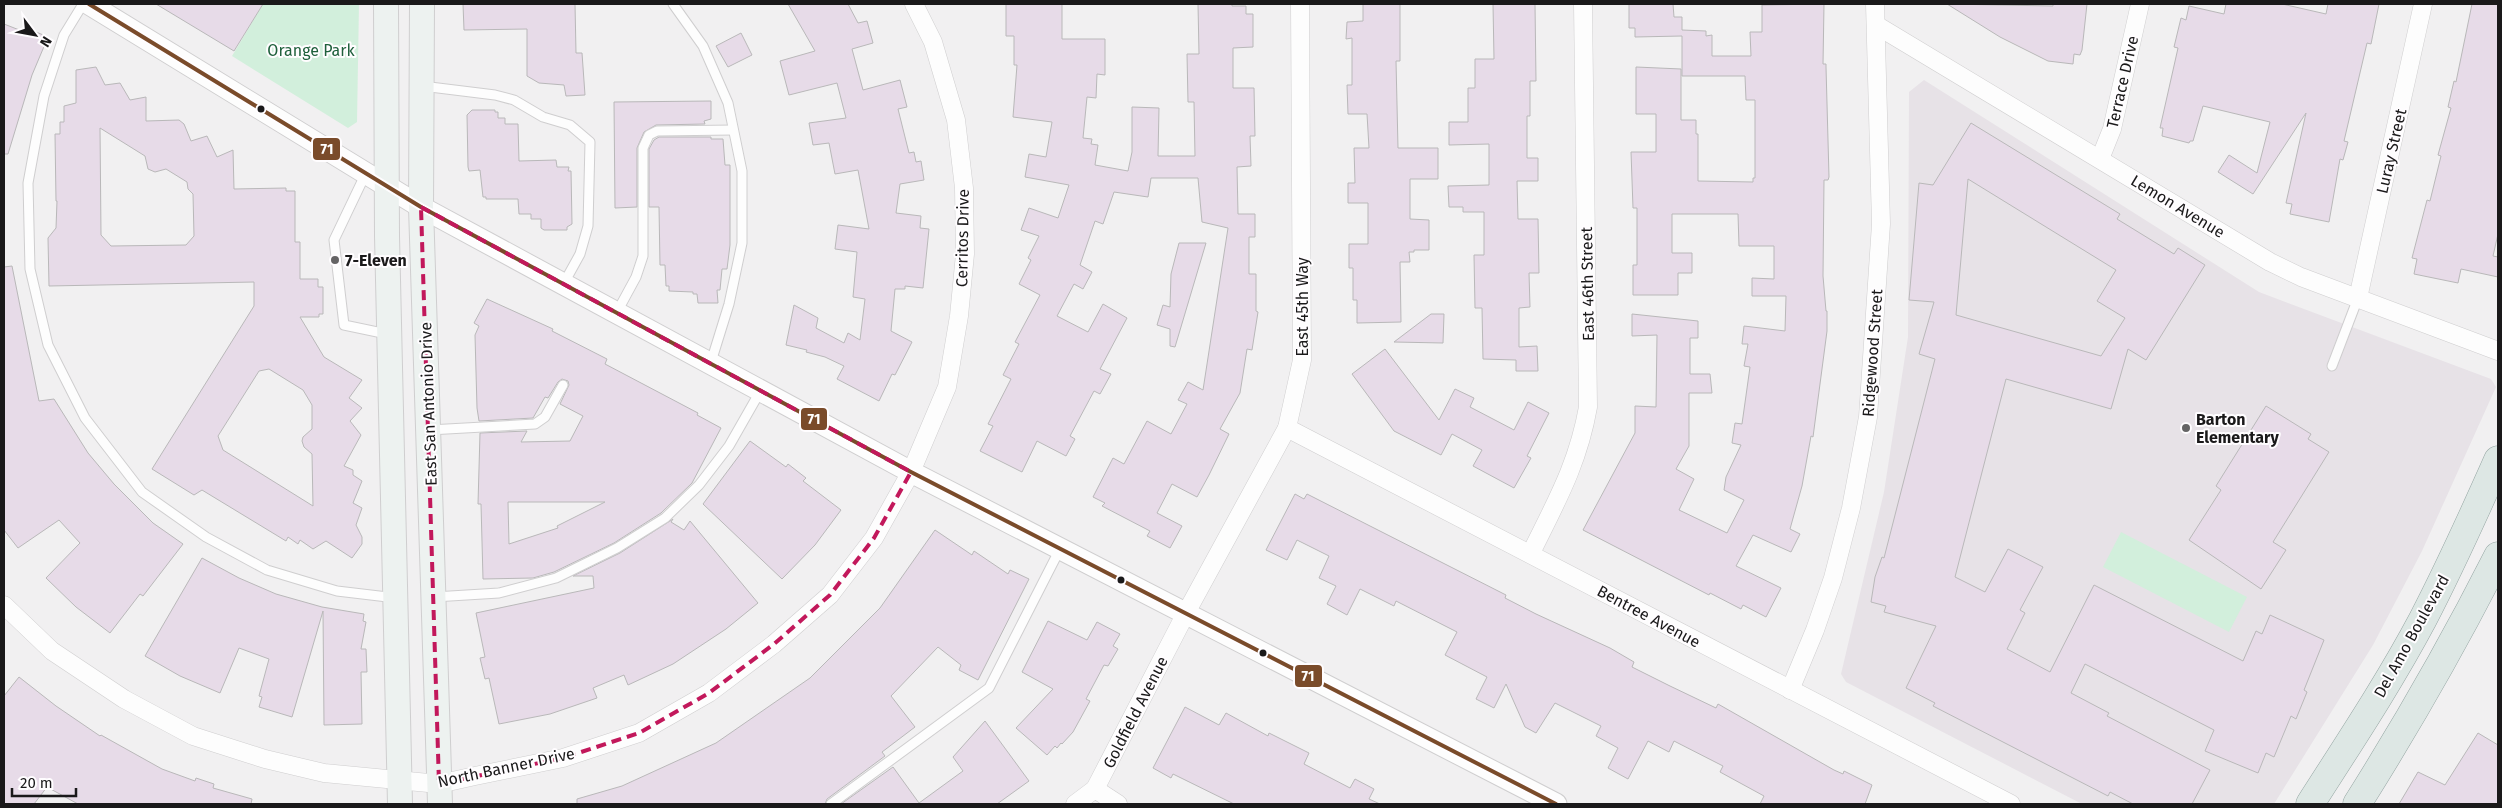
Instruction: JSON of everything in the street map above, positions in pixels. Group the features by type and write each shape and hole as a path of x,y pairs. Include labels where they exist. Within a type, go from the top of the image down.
{"main road":[{"path":"386,4 386,185 400,804"},
{"name":"East San Antonio Drive","path":"422,4 422,206 440,794"},
{"name":"Del Amo Boulevard","path":"2310,804 2367,715 2422,620 2463,540 2498,460"},
{"path":"2357,804 2418,707 2457,638 2498,556"}],"street":[{"path":"89,4 422,206 912,472 1556,804"},
{"name":"Cerritos Drive","path":"912,472 947,387 959,316 965,254 964,188 956,120 933,42 914,4"},
{"name":"East 45th Way","path":"1186,613 1287,428 1302,360 1300,4"},
{"name":"East 46th Street","path":"1531,553 1573,469 1583,438 1588,408 1583,4"},
{"name":"Ridgewood Street","path":"1790,690 1815,630 1833,578 1851,508 1868,417 1881,224 1875,4"},
{"name":"Terrace Drive","path":"2100,159 2112,129 2140,4"},
{"name":"Luray Street","path":"2358,298 2423,4"},
{"name":"Lemon Avenue","path":"1876,25 2270,262 2358,298 2498,350"},
{"name":"Bentree Avenue","path":"1287,428 1531,553 2011,804"},
{"name":"North Banner Drive","path":"4,605 52,651 124,699 193,736 264,760 324,773 400,780 440,794 563,758 639,733 708,693 774,644 830,594 874,538 912,472"},
{"name":"Goldfield Avenue","path":"1075,804 1095,789 1186,613"},
{"path":"1095,789 1118,804"}],"lane":[{"path":"82,4 64,35 44,96 28,183 30,269 48,345 85,418 142,492 206,537 267,570 337,591 396,598"},
{"path":"673,4 703,46 728,104 742,171 742,243 730,304 711,362"},
{"path":"422,86 495,95 514,100 544,117 570,125 590,142 588,226 580,254 564,283"},
{"path":"617,312 636,277 643,256 643,148 648,137 657,131 733,130"},
{"path":"366,173 334,240 338,287 344,325 390,334"},
{"path":"2332,366 2358,298"},
{"path":"428,430 534,424 545,417 563,384"},
{"path":"434,597 499,594 556,578 617,548 665,518 699,484 729,446 761,390"},
{"path":"831,804 988,688 1060,548"}],"highlighted area":[{"path":"421,207 911,472 874,538 830,595 774,644 709,693 639,733 563,758 439,784 434,597"}],"shaded area":[{"name":"Barton Elementary","path":"1924,80 2259,292 2491,379 2496,387 2422,551 2373,645 2274,804 2082,804 1846,682 1841,674 1884,492 1908,337 1909,92"}],"green space":[{"name":"Orange Park","path":"263,4 359,4 357,122 348,128 232,56"},
{"path":"2121,532 2247,597 2229,632 2103,567"}],"building":[{"path":"156,4 263,4 234,51"},
{"path":"463,4 575,4 576,53 582,53 585,95 566,96 564,85 539,83 527,76 527,29 464,30"},
{"path":"788,4 848,4 858,23 867,21 873,43 852,49 863,90 900,80 907,107 898,109 909,153 914,152 916,162 921,161 924,180 900,184 896,213 921,216 920,228 929,229 923,288 905,286 905,289 895,289 891,331 912,342 895,375 892,374 879,401 837,379 844,366 825,357 806,352 807,350 786,345 794,305 818,318 816,328 844,343 848,333 860,340 865,299 853,297 857,252 835,249 838,225 869,229 858,170 835,174 829,143 813,145 809,123 846,118 837,83 789,95 780,61 815,51"},
{"path":"1006,4 1062,4 1062,39 1105,39 1105,75 1097,74 1096,98 1087,97 1083,138 1092,139 1091,144 1098,145 1095,165 1128,171 1132,152 1132,107 1159,108 1158,156 1195,156 1194,102 1188,102 1187,54 1199,54 1198,4 1246,6 1246,14 1253,14 1253,47 1233,48 1233,88 1254,88 1255,136 1250,136 1251,166 1237,167 1238,214 1255,214 1255,237 1249,237 1249,274 1256,274 1256,311 1258,312 1252,350 1247,349 1240,393 1220,429 1229,434 1209,475 1197,497 1172,484 1157,513 1182,526 1170,548 1147,536 1150,531 1102,506 1105,503 1093,497 1113,458 1124,464 1147,421 1171,434 1187,404 1178,400 1188,382 1203,390 1228,228 1202,222 1198,178 1151,178 1148,197 1114,192 1103,224 1095,221 1080,265 1092,272 1083,289 1074,284 1057,316 1088,332 1103,304 1127,318 1100,369 1111,374 1100,394 1094,391 1070,436 1075,439 1066,456 1037,441 1022,472 980,451 993,426 988,424 1011,379 1003,375 1019,344 1015,342 1040,295 1019,284 1031,260 1028,258 1039,236 1021,230 1029,208 1058,218 1069,185 1025,177 1029,154 1046,157 1052,122 1013,117 1017,65 1014,65 1014,36 1006,36"},
{"path":"1363,4 1400,4 1400,61 1396,61 1398,148 1438,148 1438,179 1410,179 1410,219 1429,220 1429,250 1409,252 1410,262 1400,262 1401,322 1357,323 1357,300 1353,300 1353,268 1349,268 1349,244 1368,244 1368,203 1348,203 1348,183 1355,183 1354,148 1369,148 1367,114 1348,114 1347,85 1352,85 1352,38 1346,39 1347,22 1363,21"},
{"path":"1493,4 1535,4 1536,81 1530,81 1530,116 1527,116 1527,158 1538,158 1538,181 1517,181 1518,219 1538,219 1539,273 1529,273 1530,307 1519,308 1519,347 1537,346 1538,371 1516,371 1516,360 1483,359 1482,308 1475,308 1474,255 1484,255 1484,212 1463,212 1463,207 1449,207 1448,186 1489,185 1489,144 1449,145 1449,122 1468,122 1468,88 1475,88 1475,59 1494,59"},
{"path":"1629,4 1673,4 1674,17 1682,17 1682,30 1706,31 1706,36 1712,35 1712,56 1751,56 1750,32 1762,32 1762,5 1824,4 1823,64 1826,64 1829,177 1828,180 1824,180 1823,276 1827,331 1813,437 1811,436 1802,486 1790,529 1800,534 1791,552 1753,535 1736,566 1781,588 1766,617 1743,605 1741,609 1710,593 1709,595 1583,530 1635,433 1635,406 1656,407 1657,335 1632,336 1632,314 1698,321 1698,338 1690,338 1690,374 1710,374 1712,393 1689,393 1689,446 1676,469 1694,479 1679,510 1727,533 1744,500 1724,490 1726,477 1741,445 1732,443 1735,423 1742,424 1750,367 1744,366 1748,344 1742,344 1744,326 1785,331 1786,296 1752,296 1752,278 1774,279 1774,246 1739,246 1738,214 1672,214 1672,253 1692,253 1692,273 1678,273 1678,295 1633,295 1633,265 1637,265 1637,208 1633,208 1631,152 1656,152 1656,114 1636,114 1636,67 1681,69 1681,120 1696,120 1696,134 1698,134 1698,181 1753,182 1753,178 1755,178 1755,100 1746,100 1745,76 1682,76 1682,36 1635,37 1635,28 1629,28"},
{"path":"1947,4 2053,6 2053,4 2087,4 2082,50 2080,55 2074,54 2073,64 2048,61 2000,37"},
{"path":"2226,4 2282,4 2326,14 2328,4 2379,4 2371,44 2367,43 2344,141 2348,142 2343,160 2340,159 2329,222 2290,214 2292,204 2286,203 2306,113 2253,194 2218,172 2229,155 2257,173 2270,122 2203,106 2193,141 2189,143 2162,136 2163,128 2160,128 2178,48 2174,47 2181,18 2186,20 2189,6 2224,14"},
{"path":"2472,4 2498,4 2498,234 2493,256 2498,257 2498,277 2461,269 2458,283 2414,274 2417,259 2412,258 2427,200 2430,201 2441,156 2438,155 2451,108 2448,107 2454,81 2456,82"},
{"path":"4,24 27,33 29,29 48,37 32,75 8,154 4,154"},
{"path":"741,33 752,55 728,67 716,46"},
{"path":"96,67 105,85 120,83 130,100 146,97 146,121 179,120 184,124 191,141 207,136 217,157 233,150 234,189 286,188 286,191 295,191 295,242 300,242 300,279 318,279 318,287 323,287 323,314 319,314 319,317 300,317 324,357 362,380 349,398 362,408 350,421 361,435 344,466 353,470 353,475 362,481 353,503 362,508 356,525 362,537 362,544 352,558 326,541 313,549 300,540 298,544 288,537 286,541 202,490 194,495 152,469 254,306 254,282 49,286 48,238 56,228 55,134 60,134 60,122 64,122 64,106 76,103 76,70","holes":["100,128 145,156 148,169 155,172 166,169 187,182 188,189 193,194 194,236 186,245 111,246 101,235","269,369 303,390 312,405 312,429 303,437 302,441 304,447 312,454 313,506 223,450 218,436 259,371"]},
{"path":"711,101 711,119 704,121 705,124 656,125 644,132 637,148 637,207 615,208 614,102"},
{"path":"472,110 495,110 495,112 498,112 498,118 505,118 505,124 518,124 519,161 556,160 557,167 569,167 568,171 571,171 572,224 567,227 567,230 544,230 541,228 541,219 531,219 531,214 519,214 518,199 486,199 486,197 483,197 480,170 469,171 468,167 467,115"},
{"path":"1971,123 2120,214 2117,219 2174,254 2178,248 2205,265 2146,360 2128,349 2111,409 2006,379 1955,577 1985,592 2008,549 2043,567 2020,610 2025,613 2007,649 2050,672 2094,585 2243,661 2256,631 2262,634 2270,615 2324,640 2304,690 2307,692 2296,719 2291,716 2274,757 2266,753 2258,773 2205,751 2214,730 2085,664 2071,693 2109,713 2107,716 2210,770 2192,804 2133,804 2110,792 2108,796 1933,706 1935,703 1906,688 1936,626 1884,612 1886,606 1871,602 1875,577 1882,557 1884,558 1935,359 1919,354 1934,302 1909,300 1919,183 1933,185","holes":["1968,179 2116,270 2097,301 2125,318 2101,356 1956,315"]},
{"path":"659,137 711,137 711,139 723,139 725,165 730,165 730,245 727,269 722,269 720,290 717,290 718,303 698,303 697,294 693,294 693,292 669,291 669,286 666,286 665,265 660,265 659,207 649,207 649,149 654,140"},
{"path":"1179,243 1206,243 1175,347 1170,346 1170,329 1157,325 1163,305 1170,307 1171,274"},
{"path":"12,266 39,401 54,399 88,453 114,484 153,523 183,544 143,596 140,594 110,633 76,607 46,578 80,543 59,520 18,548 4,530 4,267"},
{"path":"487,299 553,329 552,331 607,359 605,364 698,413 697,415 721,428 692,483 661,513 614,543 554,572 533,578 483,579 481,504 478,504 480,433 527,431 521,442 570,441 583,416 560,404 569,385 568,381 562,379 548,398 545,397 533,418 479,421 475,335 479,326 474,323","holes":["508,502 605,502 557,526 558,528 509,544"]},
{"path":"1431,314 1444,314 1443,343 1394,342"},
{"path":"1385,349 1439,420 1455,389 1474,398 1470,407 1514,430 1528,402 1549,413 1527,456 1531,458 1514,488 1473,466 1482,450 1452,434 1441,455 1394,431 1352,374"},
{"path":"2266,406 2311,434 2308,439 2329,452 2273,542 2286,550 2261,589 2189,540 2221,490 2216,486"},
{"path":"750,441 786,467 788,464 806,478 803,481 841,510 815,545 782,579 703,504"},
{"path":"1295,494 1304,499 1307,494 1506,595 1505,598 1536,614 1610,648 1634,662 1632,667 1716,708 1718,704 1834,770 1843,774 1844,771 1872,785 1865,804 1760,804 1764,796 1720,772 1723,766 1674,741 1669,752 1648,741 1628,779 1608,768 1618,748 1596,736 1601,726 1555,703 1536,733 1525,727 1506,684 1494,708 1476,699 1487,677 1445,655 1457,632 1396,601 1394,606 1360,589 1347,615 1327,604 1336,586 1319,578 1329,556 1297,540 1287,560 1266,550"},
{"path":"673,519 671,522 684,530 690,521 758,603 726,629 673,664 628,685 624,675 593,688 597,698 550,714 499,724 489,678 485,679 480,658 485,657 476,613 594,588 593,576 573,576 620,553"},
{"path":"935,530 972,555 974,551 1008,574 1010,570 1029,579 978,680 959,670 961,665 938,647 891,696 915,727 882,752 885,756 827,799 825,804 577,804 577,799 622,786 716,743 810,678 880,608"},
{"path":"202,558 239,578 276,594 322,607 364,614 363,621 366,622 361,649 366,649 367,672 361,672 362,724 324,725 323,611 292,717 259,707 262,697 259,696 269,659 239,648 220,693 180,676 145,656"},
{"path":"1048,621 1087,640 1097,622 1120,634 1113,646 1118,649 1108,666 1104,665 1086,699 1090,701 1073,732 1062,744 1057,748 1055,746 1047,755 1016,728 1053,689 1022,672"},
{"path":"19,677 56,706 100,736 162,769 195,781 196,778 214,784 213,788 252,799 251,804 78,804 47,787 34,804 4,804 4,696"},
{"path":"1185,707 1219,725 1226,713 1268,736 1269,733 1309,753 1304,764 1350,788 1355,779 1374,789 1369,799 1380,804 1234,804 1173,774 1171,778 1153,768"},
{"path":"985,721 1029,781 997,804 841,804 893,767 919,803 963,771 953,757"},
{"path":"2478,733 2498,745 2498,804 2399,804 2418,772 2445,785"}],"transit line":[{"name":"71","path":"89,4 421,207 911,472 1556,804"}],"place":[{"name":"7-Eleven","path":"335,260"},
{"name":"Barton Elementary","path":"2186,428"}]}
